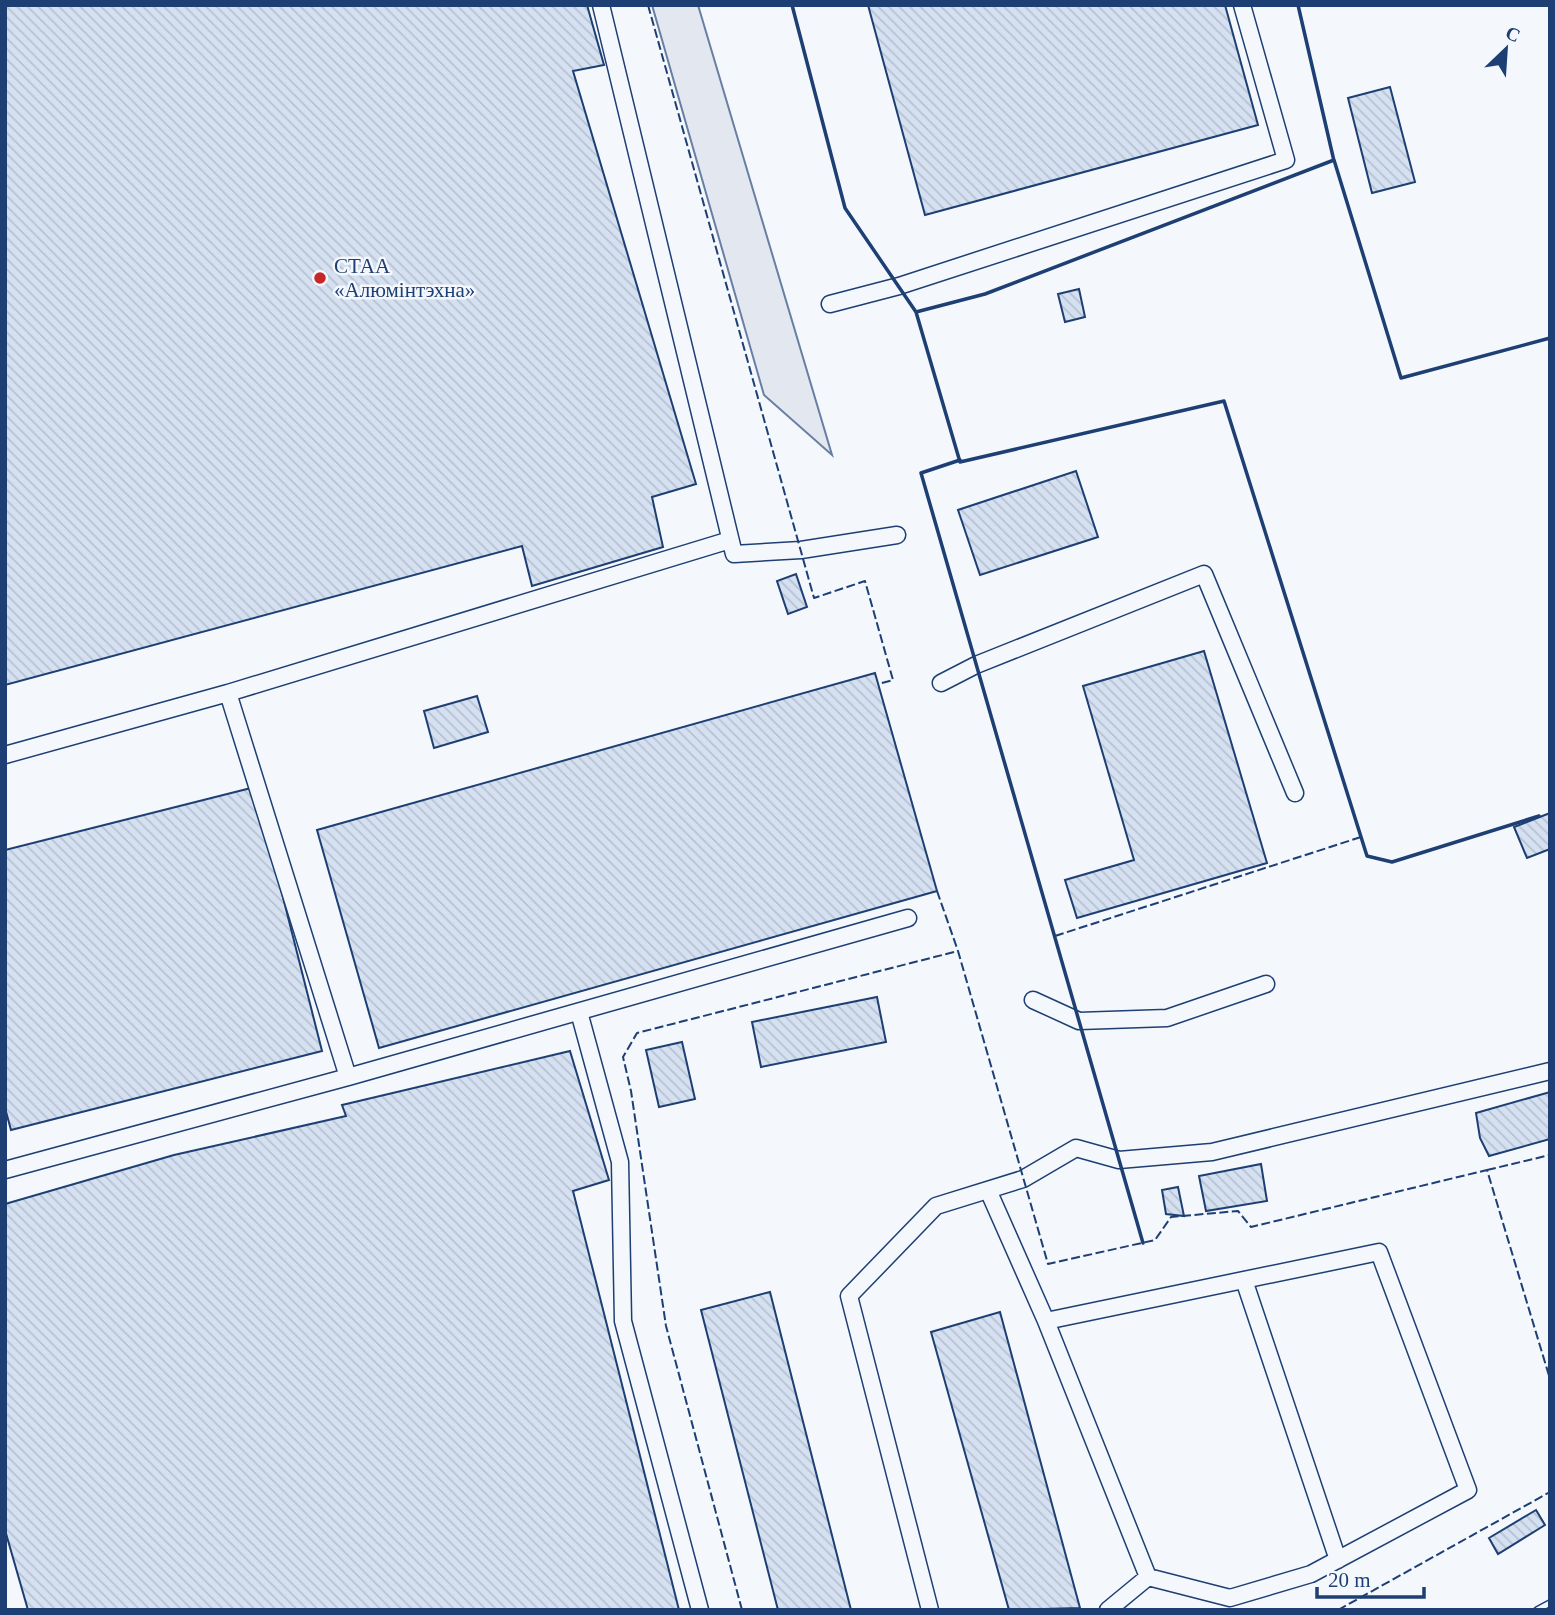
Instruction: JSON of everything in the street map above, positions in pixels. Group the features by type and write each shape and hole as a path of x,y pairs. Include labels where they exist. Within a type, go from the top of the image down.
{"lane":[{"path":"601,5 734,554 801,550 897,535"},
{"path":"830,304 899,286 1286,160 1242,5"},
{"path":"5,755 228,693 730,540"},
{"path":"941,683 976,665 1204,574 1295,793"},
{"path":"228,693 348,1077"},
{"path":"5,1170 348,1077 908,918"},
{"path":"1033,1000 1079,1021 1167,1017 1266,984"},
{"path":"579,1012 620,1162 623,1321 700,1610"},
{"path":"930,1610 849,1296 936,1206 1023,1179 1076,1148 1119,1160 1212,1152 1550,1071"},
{"path":"988,1190 1046,1321 1148,1577"},
{"path":"1046,1321 1379,1252 1468,1490 1311,1574 1230,1598 1148,1577"},
{"path":"1244,1280 1338,1560"},
{"path":"1108,1610 1148,1577"}],"shaded area":[{"path":"652,5 698,5 832,455 764,395"}],"building":[{"name":"СТАА «Алюмінтэхна»","path":"5,5 587,5 604,65 573,71 696,484 652,497 663,547 532,586 522,546 5,685"},
{"path":"868,5 1225,5 1258,125 925,215"},
{"path":"1390,87 1415,182 1372,193 1348,98"},
{"path":"1079,289 1085,317 1065,322 1058,294"},
{"path":"1076,471 1098,537 980,575 958,510"},
{"path":"796,574 807,607 788,614 777,581"},
{"path":"1204,651 1267,863 1077,918 1065,880 1134,860 1083,686"},
{"path":"875,673 937,891 379,1048 317,830"},
{"path":"477,696 488,732 434,748 424,711"},
{"path":"255,787 322,1051 11,1130 5,1108 5,850"},
{"path":"1550,813 1550,849 1527,858 1514,827"},
{"path":"877,997 886,1042 761,1067 752,1022"},
{"path":"682,1042 695,1099 659,1107 646,1050"},
{"path":"570,1051 609,1180 573,1191 679,1610 28,1610 5,1530 5,1204 174,1155 346,1116 342,1105"},
{"path":"1550,1092 1550,1139 1489,1156 1480,1138 1476,1113"},
{"path":"1261,1164 1267,1201 1206,1211 1199,1176"},
{"path":"1178,1187 1184,1216 1166,1214 1162,1190"},
{"path":"770,1292 851,1610 778,1610 701,1310"},
{"path":"1000,1312 1080,1608 1009,1610 931,1332"},
{"path":"1536,1510 1545,1525 1498,1554 1489,1538"}],"railway":[{"path":"1537,1610 1550,1603"}],"fence":[{"path":"648,5 814,598 865,581 893,680 878,684"},
{"path":"1055,936 1361,837"},
{"path":"937,891 958,951"},
{"path":"742,1610 666,1326 631,1091 623,1057 637,1033 958,951 1048,1264 1155,1240 1171,1217 1238,1211 1251,1227 1487,1170 1550,1379"},
{"path":"1487,1170 1550,1155"},
{"path":"1338,1610 1550,1492"}],"wall":[{"path":"792,5 845,208 916,312"},
{"path":"1298,5 1334,161"},
{"path":"1539,816 1392,862 1367,856 1224,401 960,462 916,312 985,294 1334,160 1401,378 1550,338"},
{"path":"960,460 921,473 1143,1243"}],"place":[{"name":"СТАА «Алюмінтэхна»","path":"320,278"}]}
